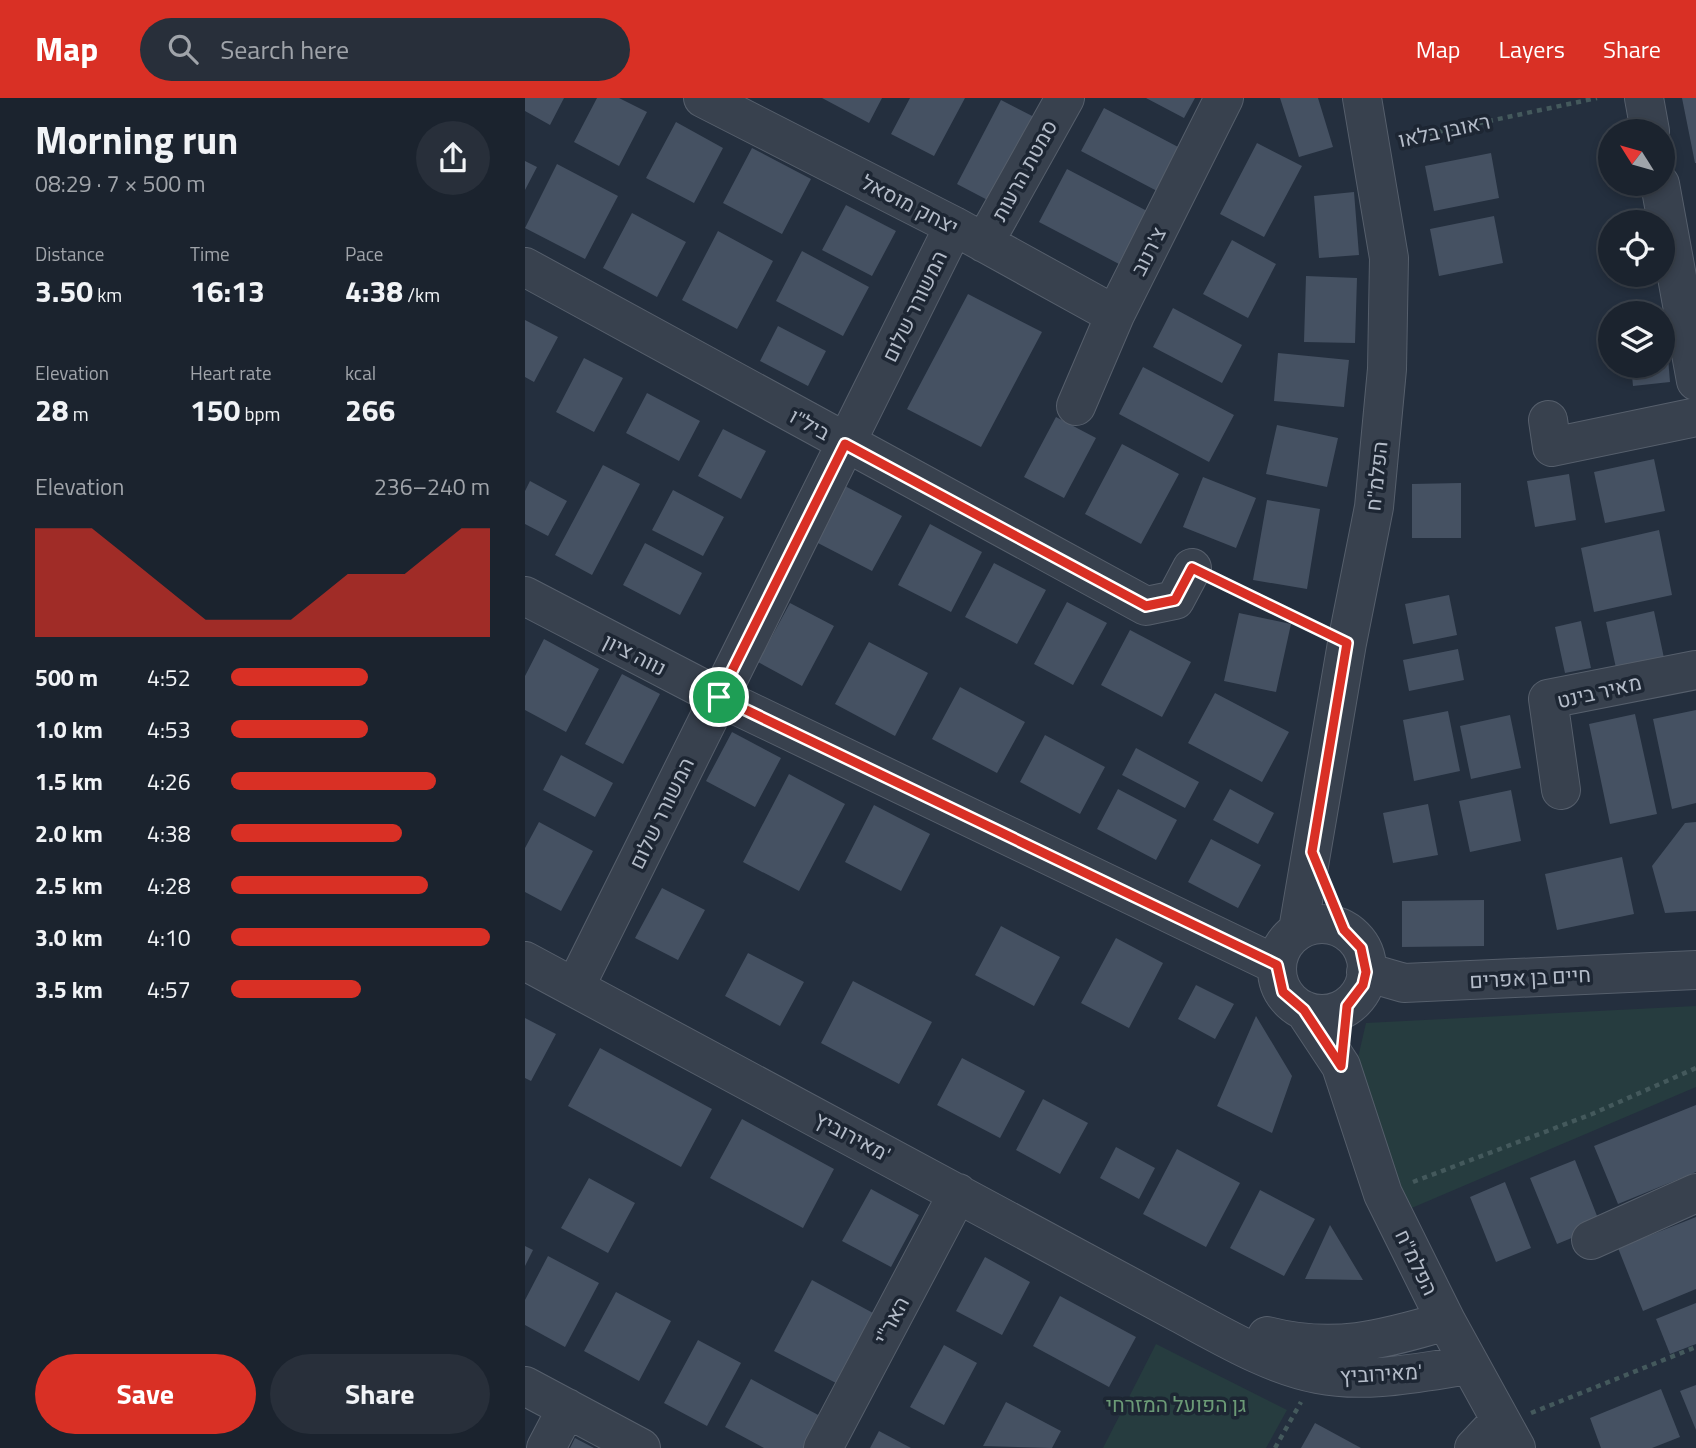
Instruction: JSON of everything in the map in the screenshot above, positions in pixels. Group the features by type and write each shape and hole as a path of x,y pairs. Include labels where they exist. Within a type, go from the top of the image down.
{"street":[{"name":"יצחק מוסאל","path":"703,98 969,234 1115,315"},
{"name":"סמטת הרעות","path":"969,234 1065,98"},
{"name":"צ'רנוב","path":"1076,406 1115,315 1224,98"},
{"name":"הפלמ\"ח","path":"1362,98 1389,258 1387,369 1374,507 1347,643 1298,930 1287,940 1277,965 1283,992 1304,1010 1341,1066 1383,1194 1469,1365 1497,1440"},
{"path":"1644,98 1648,119"},
{"path":"1662,196 1696,381"},
{"name":"המשורר שלום","path":"575,987 845,444 969,234"},
{"name":"ביל\"ו","path":"525,267 1146,606 1175,600 1192,568"},
{"path":"1548,420 1552,447 1696,417"},
{"name":"נווה ציון","path":"525,596 719,697 1277,965"},
{"name":"מאיר בינט","path":"1561,790 1548,699 1696,670"},
{"path":"1312,852 1344,930 1361,948 1366,972"},
{"path":"1298,930 1321,924 1344,930"},
{"name":"מאירוביץ'","path":"525,961 1179,1313 1271,1358 1318,1374 1361,1378 1469,1365"},
{"name":"חיים בן אפרים","path":"1366,972 1403,983 1696,970"},
{"name":"הפלמ\"ח","path":"1341,1066 1347,1006 1363,985 1366,972"},
{"path":"1304,1010 1334,1012 1347,1006"},
{"name":"האר\"י","path":"823,1448 958,1193"},
{"path":"1591,1240 1696,1193"},
{"name":"מאירוביץ'","path":"1179,1313 1301,1345 1332,1346 1368,1342 1446,1321"},
{"path":"525,1386 641,1448"},
{"path":"547,1448 567,1408"}],"path":[{"name":"ראובן בלאו","path":"1372,145 1597,98"},
{"path":"1192,568 1347,643"},
{"path":"1383,1194 1592,1114 1696,1068"},
{"path":"1497,1440 1696,1347"},
{"path":"1275,1448 1318,1374"}],"green space":[{"path":"1696,1006 1696,1087 1407,1210 1357,1062 1366,1023"},
{"name":"גן הפועל המזרחי","path":"1156,1344 1287,1410 1266,1448 1103,1448"}],"building":[{"path":"525,98 564,98 550,125 525,111"},
{"path":"597,98 619,98 647,112 619,166 574,142"},
{"path":"822,98 882,98 869,123"},
{"path":"910,98 965,98 934,156 891,134"},
{"path":"1146,98 1195,98 1184,118"},
{"path":"1280,98 1318,98 1333,147 1299,157"},
{"path":"1682,98 1696,98 1696,163 1695,163"},
{"path":"1001,100 1042,121 997,205 957,184"},
{"path":"1104,108 1180,148 1157,191 1081,151"},
{"path":"676,122 723,148 694,203 646,178"},
{"path":"1257,143 1302,166 1264,237 1220,214"},
{"path":"752,148 811,179 782,234 723,203"},
{"path":"1491,153 1499,198 1434,211 1425,166"},
{"path":"525,161 537,167 525,190"},
{"path":"557,164 618,196 585,259 525,228"},
{"path":"1067,169 1147,211 1119,264 1039,222"},
{"path":"1354,192 1359,255 1319,258 1314,196"},
{"path":"846,205 896,231 872,276 822,250"},
{"path":"632,213 686,242 657,297 603,268"},
{"path":"1494,216 1503,263 1439,276 1430,229"},
{"path":"718,231 773,261 737,329 682,300"},
{"path":"1232,240 1276,264 1248,318 1203,294"},
{"path":"802,251 869,287 843,336 776,301"},
{"path":"1306,276 1357,278 1355,343 1304,342"},
{"path":"968,294 1042,332 981,447 907,409"},
{"path":"1173,308 1242,345 1222,383 1153,347"},
{"path":"525,320 558,337 534,382 525,377"},
{"path":"778,326 826,351 808,386 760,361"},
{"path":"1278,353 1349,360 1344,407 1274,401"},
{"path":"584,358 623,378 594,432 556,412"},
{"path":"1143,367 1234,415 1209,462 1119,414"},
{"path":"1632,378 1670,378 1670,382 1633,386"},
{"path":"647,393 700,421 679,461 626,433"},
{"path":"1056,417 1096,438 1064,498 1024,477"},
{"path":"1277,425 1338,438 1327,487 1266,474"},
{"path":"723,429 766,451 741,499 698,476"},
{"path":"1122,444 1179,474 1141,544 1085,514"},
{"path":"1654,459 1665,511 1605,523 1594,472"},
{"path":"603,465 640,484 592,575 555,555"},
{"path":"1569,474 1576,520 1535,527 1527,481"},
{"path":"1203,477 1256,498 1236,548 1183,527"},
{"path":"530,481 567,501 548,536 525,524 525,491"},
{"path":"1461,483 1461,538 1412,538 1412,484"},
{"path":"845,486 902,516 872,571 816,542"},
{"path":"673,490 724,517 703,556 652,530"},
{"path":"1267,500 1320,509 1307,589 1253,580"},
{"path":"930,524 982,552 951,612 898,585"},
{"path":"1659,530 1672,595 1594,612 1581,548"},
{"path":"645,543 702,573 680,615 623,585"},
{"path":"994,563 1046,590 1017,644 965,617"},
{"path":"1449,595 1457,635 1413,644 1405,604"},
{"path":"1067,602 1107,623 1073,685 1034,664"},
{"path":"790,603 834,626 802,686 758,662"},
{"path":"1654,611 1664,658 1616,668 1606,622"},
{"path":"1239,613 1291,624 1276,692 1224,681"},
{"path":"1581,621 1591,668 1565,673 1555,627"},
{"path":"1130,630 1191,662 1162,717 1101,685"},
{"path":"544,639 599,669 566,732 525,710 525,676"},
{"path":"869,642 928,673 895,736 835,704"},
{"path":"1458,649 1464,680 1409,691 1403,660"},
{"path":"622,674 660,694 623,764 585,744"},
{"path":"960,687 1025,722 997,773 932,739"},
{"path":"1215,693 1289,732 1262,782 1188,743"},
{"path":"1696,710 1696,803 1672,809 1653,719"},
{"path":"1448,711 1460,771 1414,781 1403,720"},
{"path":"1635,714 1657,814 1610,824 1589,724"},
{"path":"1510,715 1521,768 1471,779 1460,726"},
{"path":"732,732 781,758 755,807 706,781"},
{"path":"1045,735 1105,767 1080,814 1020,782"},
{"path":"1136,748 1199,782 1185,808 1122,775"},
{"path":"561,755 613,783 595,817 543,790"},
{"path":"789,774 845,804 799,891 743,862"},
{"path":"1118,789 1177,820 1156,860 1097,829"},
{"path":"1230,789 1274,813 1258,844 1213,820"},
{"path":"1511,790 1521,841 1470,852 1459,801"},
{"path":"1428,804 1438,855 1393,863 1383,813"},
{"path":"874,805 930,834 901,891 845,862"},
{"path":"539,822 593,851 561,911 525,892 525,848"},
{"path":"1696,822 1696,911 1665,913 1652,866 1685,823"},
{"path":"1211,839 1261,865 1238,908 1188,882"},
{"path":"1622,857 1634,914 1557,930 1545,874"},
{"path":"662,888 705,910 678,960 635,938"},
{"path":"1484,900 1484,946 1402,947 1402,901"},
{"path":"1001,926 1060,957 1034,1006 975,975"},
{"path":"1116,938 1163,963 1129,1028 1081,1003"},
{"path":"748,953 804,982 780,1026 725,996"},
{"path":"853,981 932,1022 899,1084 821,1043"},
{"path":"1196,985 1234,1004 1215,1039 1178,1019"},
{"path":"1256,1016 1292,1076 1272,1133 1217,1106"},
{"path":"525,1018 556,1034 531,1081 525,1078"},
{"path":"600,1048 712,1109 681,1167 568,1106"},
{"path":"962,1058 1025,1091 1000,1138 937,1105"},
{"path":"1043,1099 1088,1123 1060,1174 1016,1150"},
{"path":"1696,1105 1696,1172 1618,1204 1594,1146"},
{"path":"742,1119 834,1169 803,1228 710,1178"},
{"path":"1116,1147 1155,1168 1139,1199 1100,1178"},
{"path":"1177,1149 1240,1183 1206,1247 1143,1214"},
{"path":"1575,1160 1601,1226 1557,1244 1530,1178"},
{"path":"589,1178 635,1203 608,1253 561,1228"},
{"path":"1505,1182 1531,1248 1496,1262 1470,1197"},
{"path":"871,1189 919,1215 891,1267 842,1241"},
{"path":"1260,1190 1315,1219 1284,1276 1230,1248"},
{"path":"1696,1217 1696,1289 1643,1311 1618,1248"},
{"path":"1330,1225 1363,1280 1305,1279"},
{"path":"525,1246 533,1250 525,1266"},
{"path":"548,1256 599,1283 565,1347 525,1325 525,1300"},
{"path":"985,1257 1030,1282 1002,1335 956,1311"},
{"path":"812,1280 873,1313 836,1383 774,1351"},
{"path":"616,1292 671,1321 639,1381 584,1351"},
{"path":"1060,1296 1136,1337 1109,1387 1033,1346"},
{"path":"1696,1303 1696,1344 1670,1354 1656,1319"},
{"path":"698,1340 741,1363 707,1426 664,1403"},
{"path":"944,1345 977,1363 944,1425 910,1407"},
{"path":"751,1379 822,1417 806,1448 764,1448 725,1427"},
{"path":"1696,1385 1696,1430 1680,1391"},
{"path":"1661,1389 1680,1437 1652,1448 1601,1448 1590,1418"},
{"path":"1006,1402 1061,1431 1052,1448 983,1446"},
{"path":"1315,1423 1361,1448 1301,1448"},
{"path":"879,1431 911,1448 870,1448"},
{"path":"575,1438 594,1448 570,1448"}],"route":[{"path":"845,444 1146,606 1175,600 1192,568 1347,643 1312,852 1344,930 1354,937 1366,960 1363,985 1357,997 1347,1006 1341,1066 1304,1010 1292,1003 1283,992 1277,965 719,697 845,444"}]}
